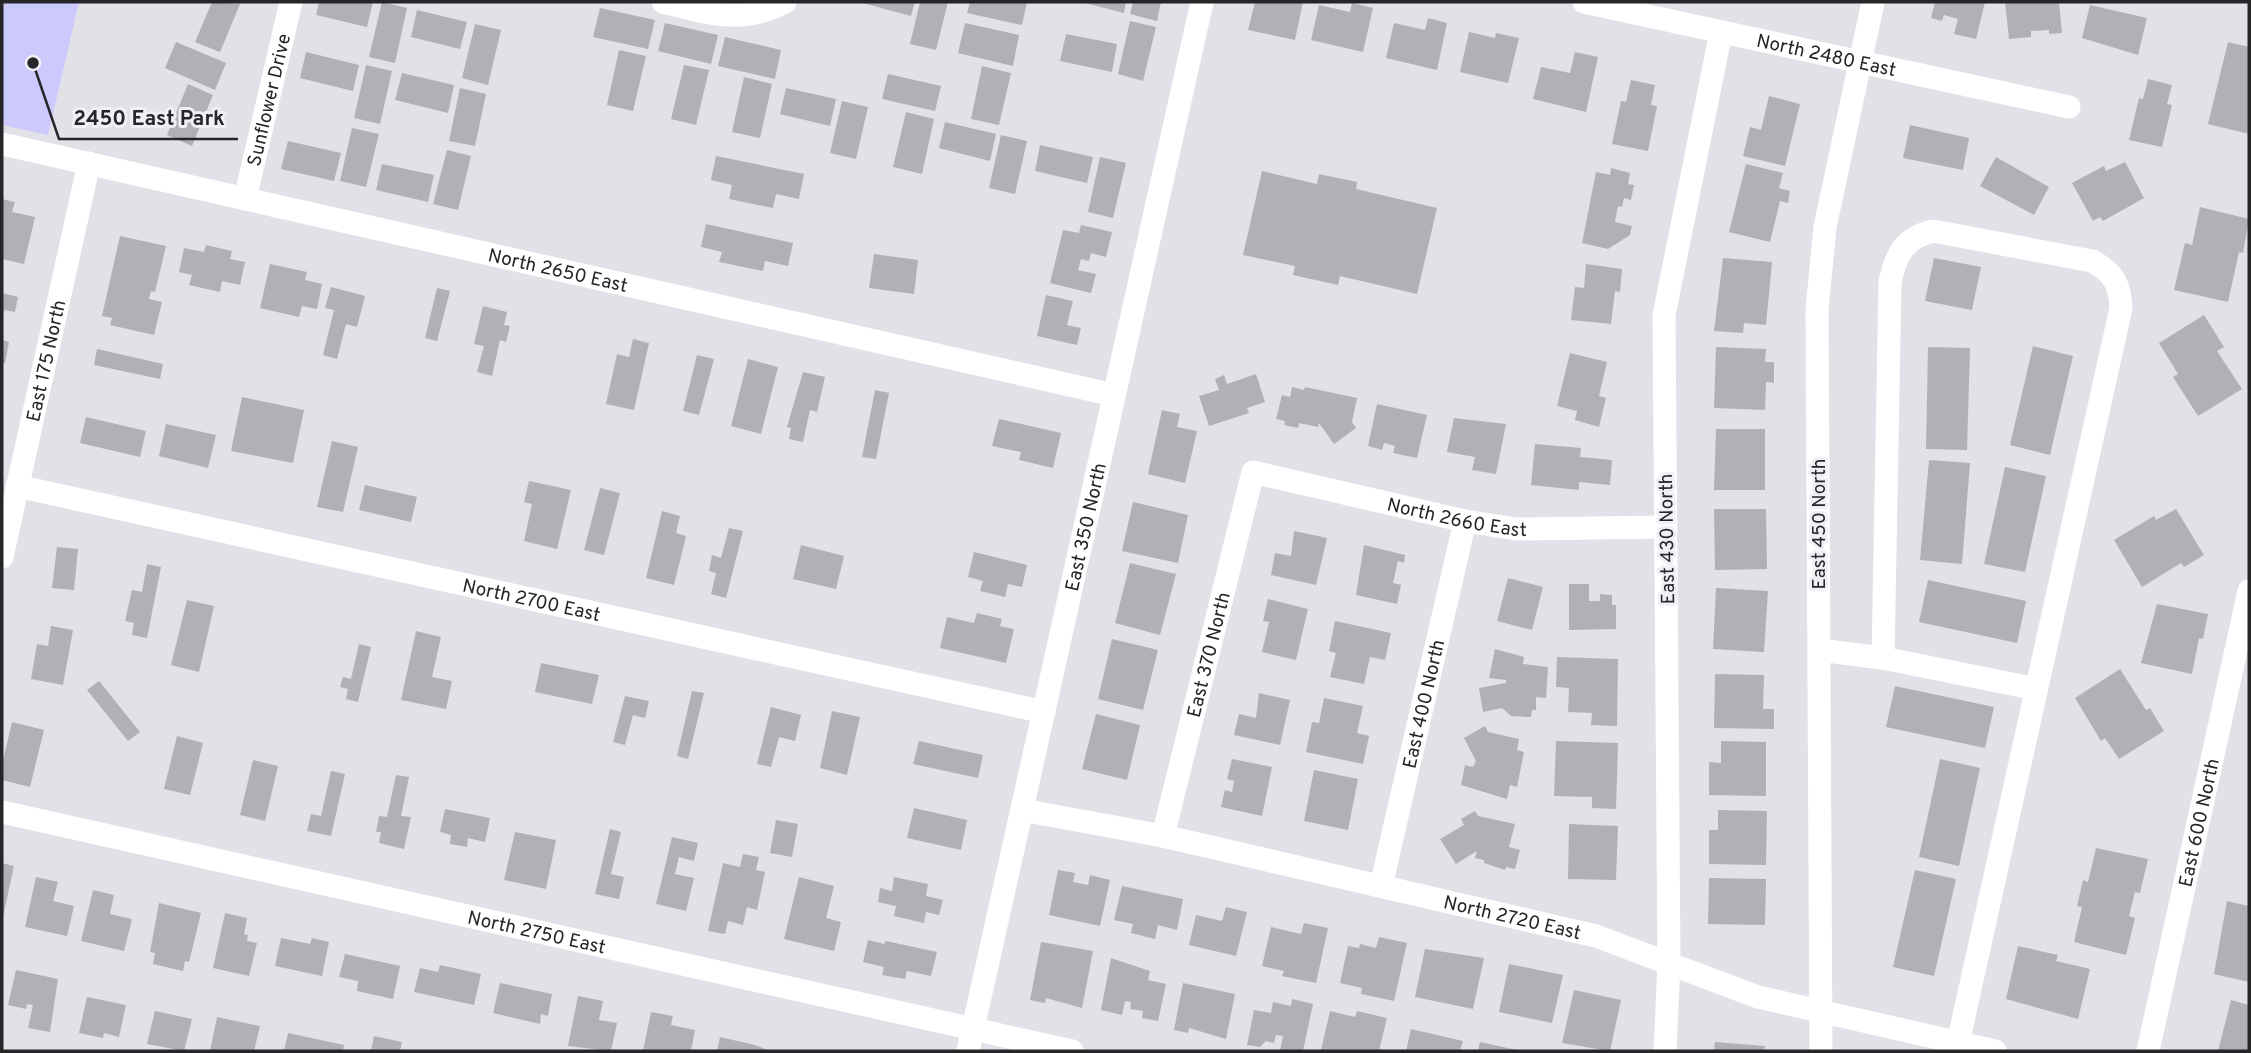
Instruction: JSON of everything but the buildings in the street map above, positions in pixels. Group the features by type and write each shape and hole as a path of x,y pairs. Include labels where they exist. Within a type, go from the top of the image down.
{"street":[{"name":"Sunflower Drive","path":"245,198 292,2"},
{"path":"663,2 723,17 768,11 785,2"},
{"name":"East 350 North","path":"971,1040 1202,2"},
{"name":"North 2480 East","path":"1584,2 2069,107"},
{"name":"East 450 North","path":"1821,1051 1817,310 1825,227 1873,2"},
{"name":"East 430 North","path":"1665,1051 1669,963 1664,315 1721,32"},
{"name":"North 2650 East","path":"2,144 1114,395"},
{"name":"East 175 North","path":"2,557 89,163"},
{"path":"1883,658 1890,282 1895,260 1903,245 1918,234 1933,231 1952,232 2092,261 2106,269 2116,280 2121,308 1958,1043"},
{"name":"North 2660 East","path":"1253,471 1465,520 1516,529 1665,527"},
{"name":"East 370 North","path":"1163,836 1253,471"},
{"name":"North 2700 East","path":"18,486 1044,712"},
{"name":"East 400 North","path":"1381,886 1465,520"},
{"name":"East 600 North","path":"2148,1051 2249,591"},
{"path":"1819,650 1883,658 2036,689"},
{"name":"North 2720 East","path":"1022,810 1163,836 1596,936 1758,997 1995,1051"},
{"name":"North 2750 East","path":"2,812 971,1040 1072,1051"}],"shaded area":[{"path":"2,2 79,2 48,135 2,125"}],"place":[{"name":"2450 East Park","path":"33,63"}]}
